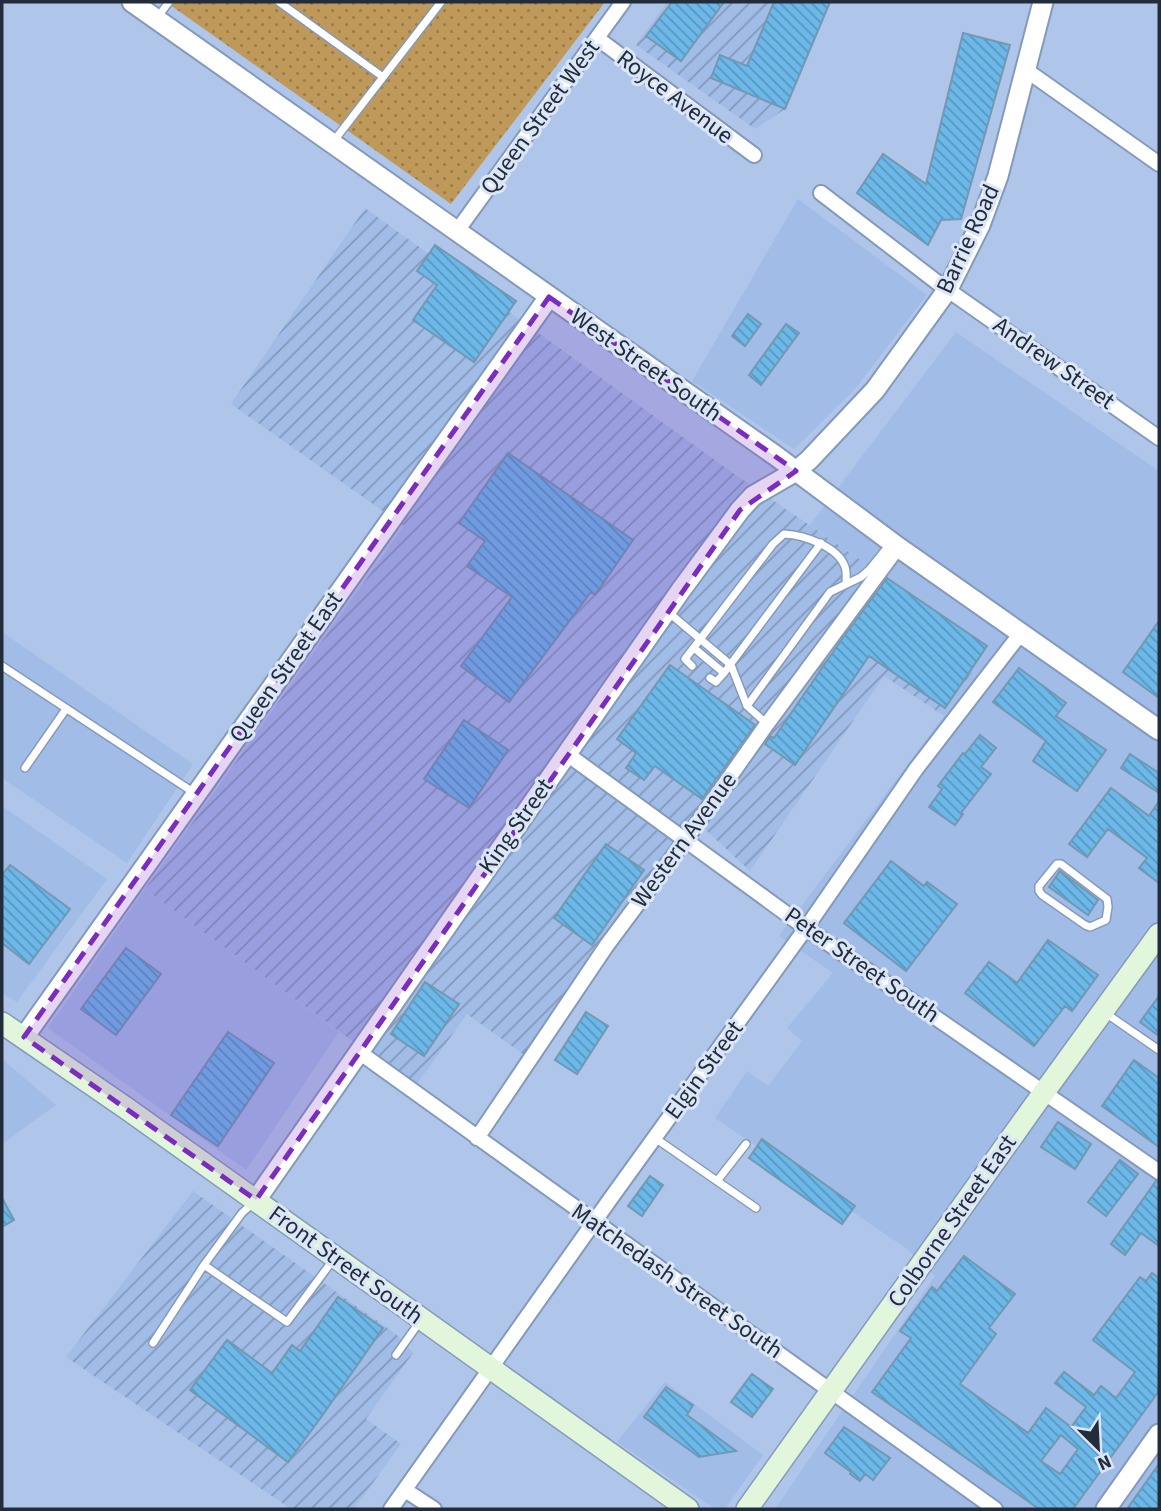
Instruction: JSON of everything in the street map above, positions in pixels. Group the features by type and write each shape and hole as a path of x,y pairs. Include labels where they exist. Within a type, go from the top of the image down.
{"main road":[{"name":"Colborne Street East","path":"747,1509 1159,934"},
{"name":"Front Street South","path":"2,1023 256,1200 688,1509"}],"street":[{"name":"West Street South","path":"132,2 1159,730"},
{"name":"Queen Street West","path":"457,232 623,2"},
{"name":"Barrie Road","path":"796,471 875,390 948,289 980,225 998,176 1043,2"},
{"name":"Royce Avenue","path":"597,38 754,155"},
{"path":"1026,69 1159,164"},
{"path":"821,193 948,289"},
{"name":"Andrew Street","path":"948,289 1159,438"},
{"name":"Queen Street East","path":"24,1037 549,297"},
{"name":"King Street","path":"256,1200 740,510 754,496 796,471"},
{"name":"Western Avenue","path":"477,1138 607,945 862,595 895,544"},
{"name":"Elgin Street","path":"391,1509 806,928 916,769 1021,633"},
{"name":"Peter Street South","path":"567,754 806,928 1159,1172"},
{"name":"Matchedash Street South","path":"359,1052 995,1509"},
{"path":"1106,1509 1159,1434"},
{"path":"405,1490 434,1509"}],"lane":[{"path":"157,19 169,2"},
{"path":"279,2 383,77"},
{"path":"333,143 441,2"},
{"path":"692,666 685,659 772,544 784,534 795,534 821,543 836,554 846,567 846,584"},
{"path":"710,678 716,681 731,665 821,543"},
{"path":"747,706 830,592 861,577 895,544"},
{"path":"846,584 862,595"},
{"path":"667,611 731,665 747,706 767,724"},
{"path":"694,648 724,673"},
{"path":"2,666 197,794"},
{"path":"25,768 66,709"},
{"path":"1061,864 1107,900 1106,920 1090,927 1086,925 1042,895 1039,886 1054,866 1061,864"},
{"path":"1103,1012 1159,1050"},
{"path":"655,1138 756,1208"},
{"path":"717,1181 746,1144"},
{"path":"153,1343 204,1265 242,1213 256,1200"},
{"path":"204,1265 287,1322 335,1257"},
{"path":"396,1355 422,1319"}],"highlighted area":[{"path":"549,297 796,471 740,510 256,1200 24,1037"}],"shaded area":[{"path":"166,2 605,2 451,204"},
{"path":"667,2 830,2 785,109 755,129 636,45"},
{"path":"798,199 927,295 854,390 794,449 692,381"},
{"path":"365,208 733,473 988,647 944,716 884,676 750,871 695,820 530,1059 467,1014 415,1087 145,889 404,526 231,404"},
{"path":"956,332 1159,471 1159,1509 775,1509 935,1276 907,1249 715,1118 747,1071 768,1086 802,1041 787,1028 833,973 779,936 944,716 988,647 810,525"},
{"path":"2,632 193,764 127,863 2,778"},
{"path":"2,806 107,879 17,1002 2,993"},
{"path":"145,889 339,1032 246,1170 48,1028"},
{"path":"2,1059 56,1105 2,1144"},
{"path":"193,1191 396,1334 413,1353 366,1419 401,1444 354,1509 291,1509 66,1357"},
{"path":"665,1382 763,1455 725,1509 715,1509 617,1442"}],"building":[{"path":"672,2 724,2 681,61 646,36"},
{"path":"774,2 830,2 785,109 711,78 720,55 747,66"},
{"path":"963,33 1010,45 961,219 941,220 928,245 857,193 883,154 926,184"},
{"path":"435,245 516,301 474,362 413,320 437,285 417,271"},
{"path":"748,314 761,324 745,346 732,336"},
{"path":"786,324 799,333 761,385 749,375"},
{"path":"508,453 633,540 595,595 591,592 509,702 461,666 512,597 467,566 485,541 459,523"},
{"path":"887,578 987,646 945,708 869,656 795,765 765,744 770,736 774,738"},
{"path":"1159,621 1159,698 1123,672"},
{"path":"670,665 755,725 702,799 655,766 644,780 626,768 636,753 617,739"},
{"path":"1019,668 1066,703 1056,716 1106,750 1077,791 1033,761 1046,741 993,702"},
{"path":"464,720 508,750 469,808 424,779"},
{"path":"980,735 996,748 981,767 991,774 955,825 929,807 942,789 938,786"},
{"path":"1130,754 1159,773 1159,793 1121,768"},
{"path":"1111,788 1149,816 1159,801 1159,883 1139,868 1147,858 1108,829 1087,857 1069,844"},
{"path":"606,844 644,870 592,945 554,918"},
{"path":"891,861 924,886 927,882 957,904 906,971 844,923"},
{"path":"10,865 70,909 29,964 2,943 2,875"},
{"path":"1060,871 1098,900 1088,915 1049,887"},
{"path":"1048,940 1098,975 1072,1011 1065,1006 1034,1046 965,993 989,962 1017,983"},
{"path":"126,948 161,974 116,1035 81,1009"},
{"path":"425,982 459,1004 424,1056 391,1034"},
{"path":"1159,996 1159,1036 1140,1022"},
{"path":"586,1012 608,1026 577,1074 555,1060"},
{"path":"228,1032 274,1063 218,1146 171,1115"},
{"path":"1134,1060 1159,1078 1159,1147 1102,1106"},
{"path":"1058,1122 1091,1144 1075,1169 1041,1147"},
{"path":"762,1139 855,1206 842,1224 749,1158"},
{"path":"1120,1160 1138,1174 1106,1216 1088,1202"},
{"path":"650,1176 663,1185 642,1216 628,1206"},
{"path":"1156,1181 1159,1181 1159,1246 1141,1233 1125,1255 1111,1244"},
{"path":"2,1198 14,1220 2,1227"},
{"path":"964,1256 1015,1294 989,1328 996,1334 960,1384 1028,1433 1046,1408 1071,1427 1086,1407 1055,1383 1064,1372 1094,1395 1101,1386 1116,1398 1135,1372 1093,1340 1140,1277 1146,1281 1152,1273 1159,1278 1159,1391 1073,1509 1039,1509 872,1392 911,1338 900,1331 932,1287 937,1291","holes":["1061,1435 1078,1449 1060,1474 1041,1461"]},
{"path":"338,1297 383,1328 288,1462 190,1390 227,1340 272,1373 292,1345 300,1351"},
{"path":"752,1374 773,1389 752,1417 731,1402"},
{"path":"666,1387 693,1405 687,1415 736,1451 699,1457 644,1417"},
{"path":"844,1427 890,1458 873,1480 865,1474 860,1481 825,1453"},
{"path":"1159,1464 1159,1509 1127,1509"}]}
